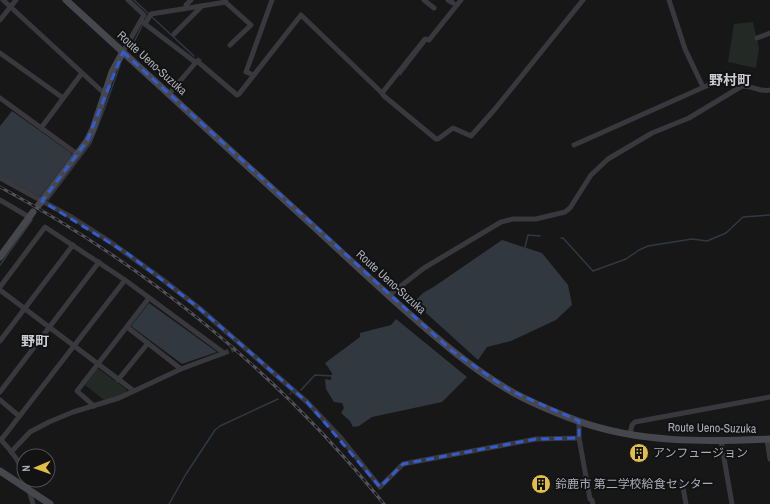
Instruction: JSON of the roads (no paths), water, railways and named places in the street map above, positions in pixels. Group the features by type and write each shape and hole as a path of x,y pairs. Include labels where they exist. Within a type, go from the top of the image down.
{"main road":[{"name":"Route Ueno-Suzuka","path":"66,0 388,296 450,350 487,377 532,402 579,421 630,434 675,440 721,441 768,439"},
{"path":"40,203 87,141 93,129 112,72 123,52"},
{"path":"0,257 31,215"},
{"path":"0,471 50,504"}],"street":[{"path":"3,0 105,94"},
{"path":"0,20 16,0"},
{"path":"128,0 144,15 143,22"},
{"path":"186,8 186,5 191,0"},
{"path":"254,75 246,72 272,0"},
{"path":"424,0 434,8"},
{"path":"382,93 461,0"},
{"path":"143,22 195,62 196,61 237,95 301,15 384,96 436,139 438,139 453,128 471,136 495,109 583,0"},
{"path":"669,0 685,49 703,87"},
{"path":"123,52 143,22 151,14 225,1 250,25 230,45"},
{"path":"174,34 202,6"},
{"path":"757,38 770,33"},
{"path":"0,53 63,98"},
{"path":"169,94 195,62"},
{"path":"42,128 82,73"},
{"path":"574,144 725,78 739,83 742,86"},
{"path":"388,296 429,265 501,222 513,219 536,219 565,212 570,208 591,175 608,159 652,132 689,118 742,86 748,86 765,91 770,90"},
{"path":"0,98 77,154"},
{"path":"0,178 40,203 73,218 128,254 199,308 307,402 341,438 380,487 403,464 536,439 579,438"},
{"path":"0,200 31,215"},
{"path":"0,287 45,227 125,280 224,353 181,369 119,398 73,412 39,427 30,432 11,452"},
{"path":"0,342 73,245"},
{"path":"0,392 99,262"},
{"path":"16,458 0,439 125,280"},
{"path":"0,290 134,391"},
{"path":"94,406 77,391 149,298"},
{"path":"126,327 181,369"},
{"path":"118,380 148,343"},
{"path":"630,434 632,425 635,422 770,397"},
{"path":"0,400 19,416"},
{"path":"579,421 579,438 590,499 592,500 593,504"},
{"path":"768,439 770,459"},
{"path":"721,441 732,504"},
{"path":"682,482 686,504"},
{"path":"30,490 33,504"}],"waterway":[{"path":"134,0 149,14"},
{"path":"152,17 194,56"},
{"path":"132,46 142,26"},
{"path":"400,75 427,40"},
{"path":"48,200 91,143 120,65"},
{"path":"561,238 563,238 593,271 626,259 648,246 692,239 707,241 726,233 743,217 770,215"},
{"path":"0,265 32,220"},
{"path":"525,247 528,235 540,236"},
{"path":"301,390 315,375 332,376"},
{"path":"169,504 186,474 215,430 220,426 278,399"}],"tunnel":[{"path":"224,353 238,348"}],"railway":[{"path":"0,187 54,218 107,252 208,326 255,367 300,411 343,456 384,504"}],"place":[{"name":"アンフュージョン","path":"639,453"},
{"name":"鈴鹿市 第二学校給食センター","path":"541,484"}],"district":[{"name":"野村町","path":"730,80"},
{"name":"野町","path":"35,341"}]}
